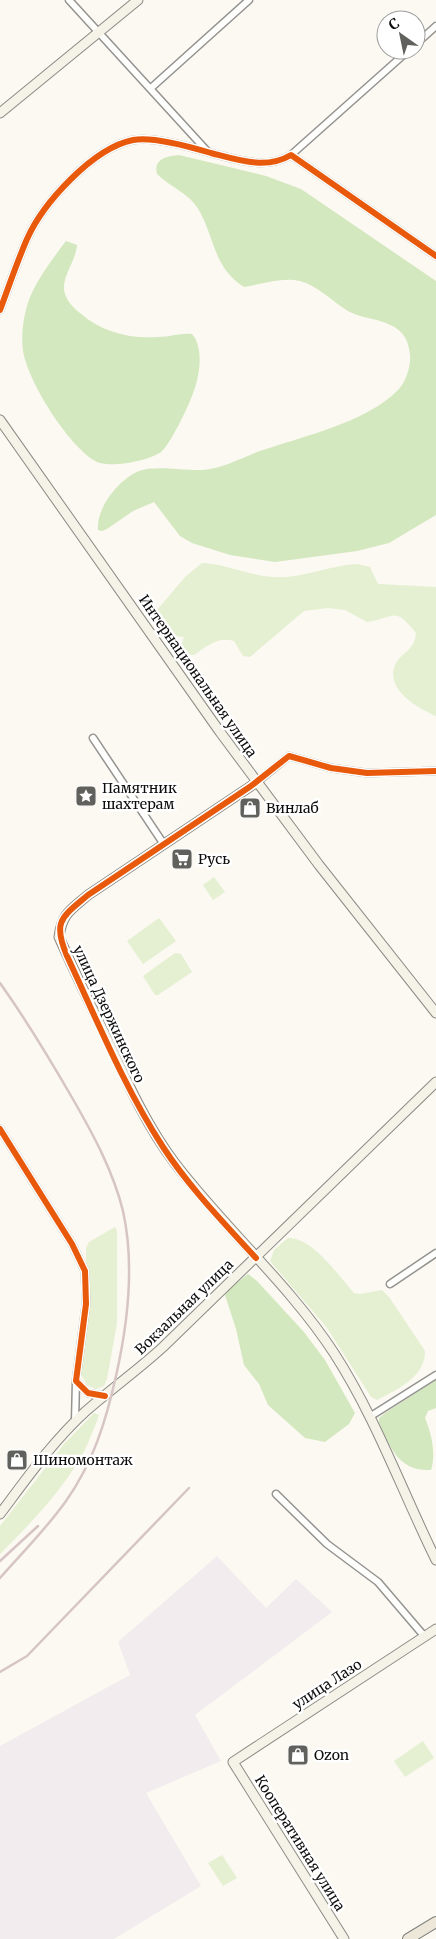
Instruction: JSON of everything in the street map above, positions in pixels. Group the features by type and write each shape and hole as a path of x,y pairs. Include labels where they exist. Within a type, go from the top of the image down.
{"main road":[{"path":"0,113 138,0"},
{"name":"Интернациональная улица","path":"0,420 32,468 257,782 319,865 436,1013"},
{"name":"улица Дзержинского","path":"257,782 163,844 70,909 61,922 59,937 124,1077 154,1133 195,1189 324,1338 351,1380 371,1416 436,1560"},
{"name":"Вокзальная улица","path":"0,1514 55,1442 75,1422 135,1373 436,1082"},
{"name":"улица Лазо","path":"233,1762 436,1629"},
{"name":"Кооперативная улица","path":"233,1762 344,1939"},
{"path":"408,1939 436,1922"}],"street":[{"path":"69,0 97,33 151,88 188,133 208,152"},
{"path":"151,88 249,0"},
{"path":"426,35 436,26"},
{"path":"0,310 31,232 74,176 102,154 134,140 148,140 247,162 280,162 292,155 398,60"},
{"path":"292,155 436,256"},
{"path":"93,738 163,844"},
{"path":"257,782 289,756 331,768 367,773 436,771"},
{"path":"0,1129 72,1244 85,1271 86,1304 76,1381 75,1422"},
{"path":"390,1284 436,1253"},
{"path":"371,1416 436,1375"},
{"path":"76,1381 88,1393 105,1396"},
{"path":"276,1494 326,1544 378,1582 425,1637"}],"shaded area":[{"path":"217,1556 266,1608 296,1579 332,1612 195,1715 221,1761 146,1793 201,1886 114,1939 0,1939 0,1746 130,1675 118,1642"}],"green space":[{"path":"179,155 266,176 301,189 436,281 436,515 389,543 357,551 275,562 230,555 192,543 180,536 154,502 133,511 107,529 98,530 98,521 110,495 131,475 153,468 203,470 217,467 332,428 369,412 385,402 401,387 409,369 409,347 404,336 396,328 377,320 351,313 307,283 279,280 244,287 234,279 216,253 205,222 196,206 186,195 157,174 157,165 162,159"},
{"path":"66,241 77,245 65,280 64,289 66,297 88,320 116,333 126,335 162,337 192,334 196,340 200,364 195,389 174,434 165,448 155,455 138,461 118,464 95,461 73,441 51,412 26,364 22,346 23,328 30,298 38,281"},
{"path":"202,563 274,577 295,576 358,564 370,567 378,584 436,587 436,716 412,703 399,690 395,682 393,674 395,665 413,644 416,633 399,616 390,616 367,622 345,610 328,608 304,611 250,657 243,656 234,641 228,640 213,643 194,655 186,654 181,646 184,637 163,635 152,616 185,577"},
{"path":"214,877 225,892 213,900 203,885"},
{"path":"159,918 176,941 143,964 127,941"},
{"path":"175,953 181,954 192,972 158,995 155,995 143,976"},
{"path":"115,1227 117,1231 117,1323 107,1379 104,1386 96,1389 87,1385 79,1370 86,1305 86,1248 89,1242"},
{"path":"288,1238 297,1239 315,1250 354,1293 360,1294 382,1290 389,1297 425,1351 421,1368 416,1375 401,1387 377,1400 371,1397 327,1328 270,1261 274,1250"},
{"path":"248,1274 257,1281 304,1332 325,1360 355,1413 349,1424 325,1442 305,1438 268,1405 259,1384 244,1365 236,1329 225,1295 230,1288"},
{"path":"436,1380 436,1408 428,1411 425,1418 433,1444 431,1470 420,1470 411,1467 397,1456 383,1432 379,1418"},
{"path":"94,1413 99,1415 80,1459 43,1509 0,1554 0,1526 64,1444"},
{"path":"423,1741 434,1758 405,1777 394,1761"},
{"path":"222,1855 237,1878 223,1886 208,1863"}],"railway":[{"path":"0,983 29,1026 65,1086 102,1154 119,1196 127,1231 129,1252 127,1315 124,1335 108,1409 91,1457 84,1472 59,1511 0,1578"},
{"path":"0,1672 27,1656 189,1488"},
{"path":"0,1561 38,1526"}],"cycle path":[{"path":"0,310 27,239 45,209 57,194 86,165 102,154 118,145 141,139 172,143 252,162 272,162 291,155 436,256"},
{"path":"256,1258 184,1176 149,1124 112,1053 67,956 60,935 62,921 88,895 251,786 289,756 331,768 367,773 436,771"},
{"path":"0,1129 72,1244 85,1271 86,1304 76,1381 88,1393 105,1396"}],"place":[{"name":"Памятник шахтерам","path":"86,796"},
{"name":"Винлаб","path":"250,808"},
{"name":"Русь","path":"182,859"},
{"name":"Шиномонтаж","path":"17,1460"},
{"name":"Ozon","path":"298,1755"}]}
